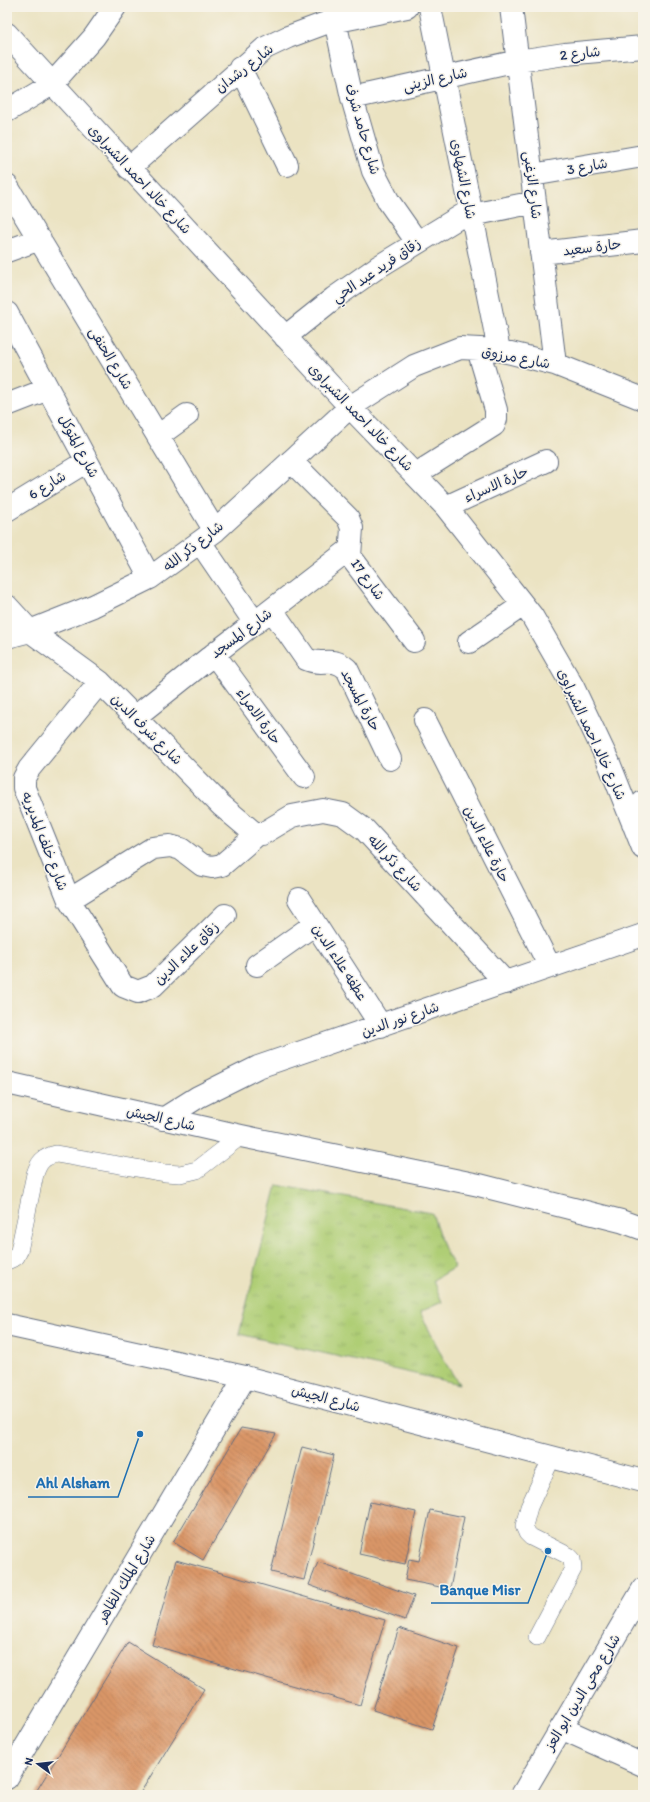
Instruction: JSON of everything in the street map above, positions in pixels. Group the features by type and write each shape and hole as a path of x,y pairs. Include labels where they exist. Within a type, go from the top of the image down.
{"street":[{"path":"7,111 52,84 94,37 115,7"},
{"name":"شارع رشدان","path":"129,168 240,68 265,48 288,37 323,24 334,15 407,7"},
{"name":"شارع الشهاوى","path":"430,7 499,350"},
{"name":"شارع الزغبى","path":"511,7 555,364"},
{"name":"شارع حامد شرف","path":"334,15 352,98 373,171 389,202 417,242"},
{"name":"شارع خالد احمد الشبراوى","path":"7,34 350,408 416,474 446,507 532,616 573,687 609,763 643,848"},
{"name":"شارع 2","path":"518,61 565,54 643,47"},
{"name":"شارع الزينى","path":"352,98 518,61"},
{"path":"240,68 287,165"},
{"name":"شارع 3","path":"532,175 643,156"},
{"name":"شارع الحنفى","path":"7,186 158,436 207,536 255,623"},
{"name":"زقاق فريد عبد الحي","path":"285,337 334,298 417,242 471,212 535,202"},
{"path":"7,251 40,239"},
{"name":"حارة سعيد","path":"541,253 643,241"},
{"name":"شارع المتوكل","path":"7,313 150,578"},
{"name":"شارع مرزوق","path":"350,408 414,366 460,348 499,350 555,364 643,399"},
{"path":"416,474 494,425 496,410 478,349"},
{"path":"7,405 48,389"},
{"name":"شارع ذكر الله","path":"7,637 30,631 93,606 150,578 207,536 350,408"},
{"path":"158,436 187,415"},
{"name":"شارع 17","path":"292,460 348,518 352,528 349,550 350,556 414,641"},
{"name":"شارع 6","path":"7,510 87,461"},
{"name":"حارة الاسراء","path":"446,507 546,462"},
{"name":"شارع المسجد","path":"135,717 349,550"},
{"path":"469,642 523,605"},
{"name":"شارع شرف الدين","path":"7,606 30,631 100,682 221,804 253,832 258,834"},
{"name":"حارة المسجد","path":"272,610 306,659 312,662 336,662 348,669 390,759"},
{"name":"حارة الامراء","path":"214,654 304,777"},
{"name":"شارع خلف المديريه","path":"100,682 29,769 24,778 24,788 68,900 123,986"},
{"name":"حارة علاء الدين","path":"425,720 550,967"},
{"path":"633,824 643,802"},
{"name":"شارع ذكر الله","path":"68,900 153,848 170,846 181,849 202,865 212,867 222,865 258,834 262,834 292,816 323,810 343,814 365,830 506,983"},
{"name":"عطفه علاء الدين","path":"299,899 381,1026"},
{"name":"زقاق علاء الدين","path":"123,986 138,992 153,986 225,915"},
{"path":"257,965 315,924"},
{"name":"شارع نور الدين","path":"163,1119 198,1097 258,1067 643,935"},
{"name":"شارع الجيش","path":"7,1083 241,1136 479,1185 621,1221 643,1229"},
{"name":"شارع الجيش","path":"7,1325 245,1377 643,1481"},
{"name":"شارع الملك الظاهر","path":"7,1778 245,1377"},
{"name":"شارع محى الدين ابو العز","path":"522,1795 643,1589"},
{"path":"561,1728 643,1765"}],"lane":[{"path":"7,1261 16,1257 19,1251 36,1174 39,1164 46,1157 56,1154 165,1173 180,1174 197,1170 241,1136"},
{"path":"537,1637 573,1569 572,1559 569,1556 531,1537 527,1533 524,1526 530,1507 552,1457"}],"green space":[{"path":"277,1185 432,1213 444,1249 455,1267 433,1280 442,1302 420,1312 446,1364 459,1384 239,1334"}],"building":[{"path":"241,1428 276,1434 203,1560 173,1542"},
{"path":"302,1447 334,1455 304,1580 271,1572"},
{"path":"370,1502 416,1512 405,1564 359,1554"},
{"path":"430,1510 464,1517 450,1589 405,1580 409,1559 419,1561"},
{"path":"176,1560 385,1620 360,1705 152,1645"},
{"path":"318,1562 414,1596 405,1620 309,1585"},
{"path":"399,1628 459,1648 432,1729 373,1710"},
{"path":"128,1642 204,1689 139,1795 34,1795"}],"place":[{"name":"Ahl Alsham","path":"140,1434"},
{"name":"Banque Misr","path":"548,1551"}]}
